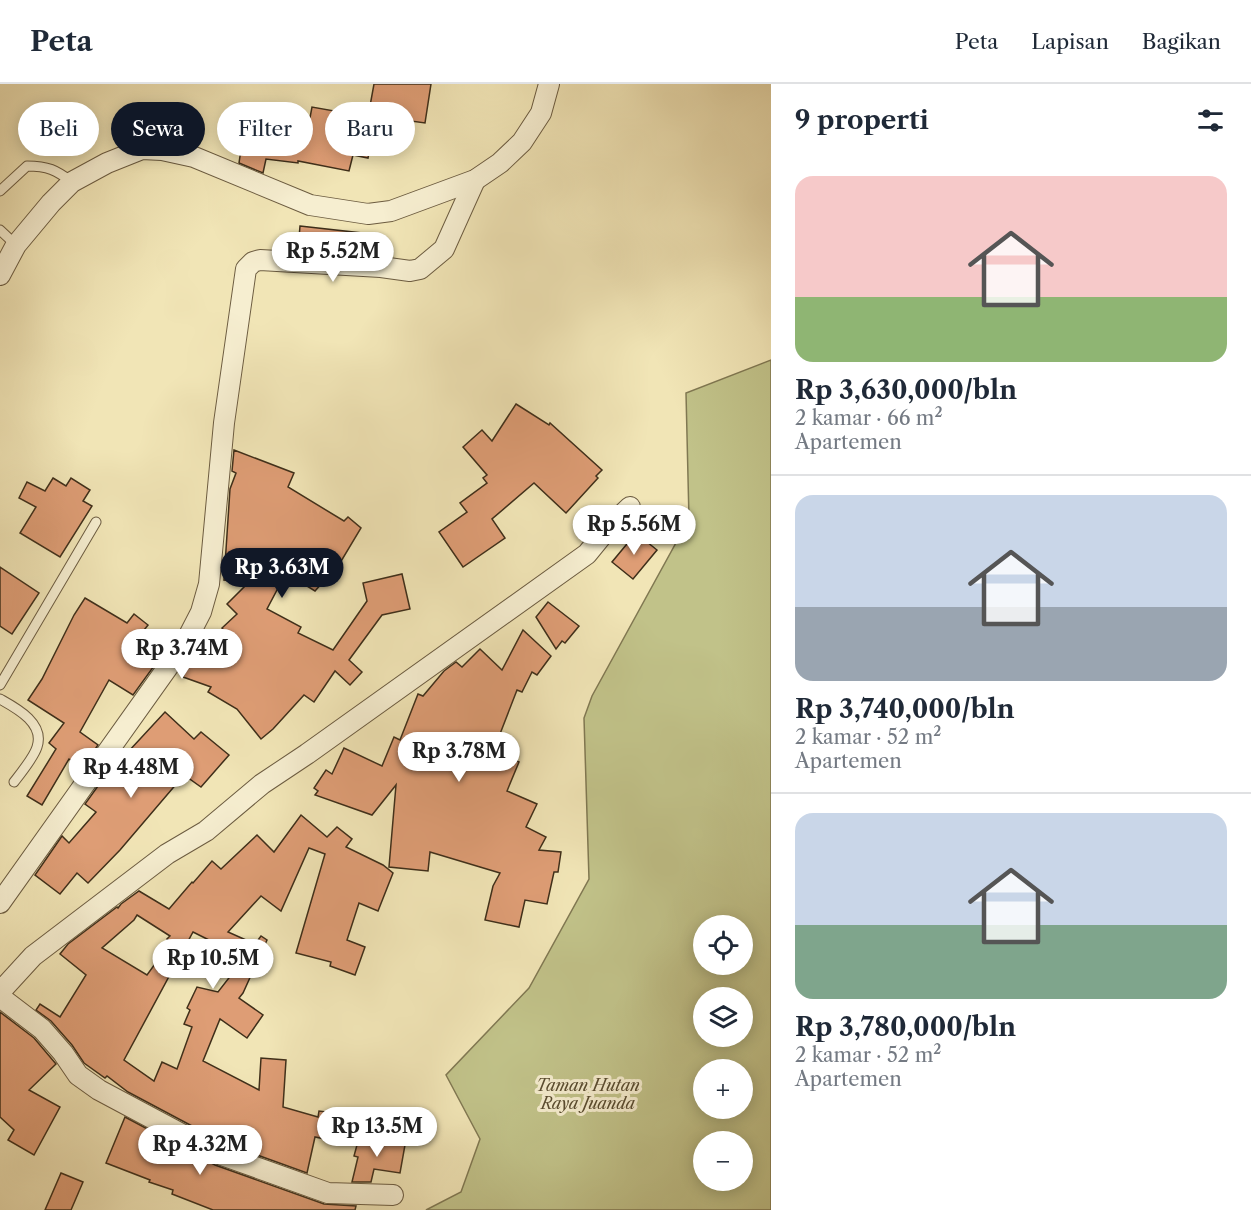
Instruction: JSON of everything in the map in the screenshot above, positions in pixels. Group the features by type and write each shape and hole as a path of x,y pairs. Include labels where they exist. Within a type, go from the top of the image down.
{"street":[{"path":"0,275 16,245 72,182 107,163 142,149 162,150 194,157 310,205 368,214 391,211 475,180 500,163 522,142 541,112 549,84"},
{"path":"0,903 185,643 201,612 209,584 224,423 246,270 253,262 260,260 381,267 410,271 420,269 444,249 475,180"},
{"path":"0,992 33,957 167,854 206,831 262,784 587,554 609,527 630,507"},
{"path":"0,997 42,1029 78,1075 99,1090 219,1154 328,1193 393,1195"}],"lane":[{"path":"0,191 27,166 43,166 72,182"},
{"path":"0,230 16,245"},
{"path":"0,685 96,522"},
{"path":"0,699 31,721 38,734 37,747 14,782"}],"green space":[{"name":"Taman Hutan Raya Juanda","path":"771,360 771,1210 426,1210 461,1192 480,1139 446,1075 529,988 589,879 584,718 592,696 689,519 686,393"}],"building":[{"path":"374,84 431,84 425,123 415,122 415,102 371,102"},
{"path":"313,107 325,109 325,156 353,156 349,171 298,161 298,163 266,159 263,173 239,163 240,156 313,156"},
{"path":"300,226 362,233 360,254 298,250"},
{"path":"516,404 549,425 550,423 602,470 596,476 598,478 566,513 534,483 492,519 505,538 463,567 439,532 467,512 460,503 487,483 483,478 487,475 463,447 482,430 492,441"},
{"path":"234,450 294,473 288,487 344,521 348,517 361,528 340,563 315,591 286,573 267,609 301,627 298,633 333,650 367,601 363,583 402,574 410,609 382,615 349,660 362,672 350,685 335,671 314,702 304,695 261,739 237,709 208,692 211,687 183,677 191,657 200,661 227,634 222,628 237,614 227,604 249,582 224,580 230,489 236,473 232,471"},
{"path":"53,478 66,486 71,478 90,490 83,501 92,506 60,557 20,533 36,507 19,498 27,482 45,491"},
{"path":"636,533 657,550 633,579 612,562"},
{"path":"0,567 39,593 12,634 0,626"},
{"path":"85,598 127,623 134,614 148,625 129,649 154,666 133,695 109,680 80,732 98,745 82,768 69,759 42,805 27,796 56,749 49,743 64,723 28,700 42,679"},
{"path":"548,602 579,626 565,643 562,641 556,649 536,617"},
{"path":"523,630 551,656 537,675 532,672 522,692 517,690 493,752 519,762 507,791 537,804 526,827 546,837 539,850 561,852 558,872 554,872 547,904 525,900 519,927 485,920 493,886 500,873 430,852 428,871 389,867 396,785 372,815 315,795 318,791 314,788 326,770 332,774 344,748 382,766 394,737 400,740 418,694 423,696 444,671 456,662 462,667 480,649 502,670"},
{"path":"165,712 194,739 201,732 229,755 201,787 184,775 120,850 88,883 77,873 60,894 35,875 62,836 69,843 96,812 85,804 103,779"},
{"path":"301,815 327,837 337,827 352,839 346,847 383,865 393,873 378,911 359,903 347,940 365,947 355,975 330,966 331,962 296,953 325,854 309,848 281,911 261,896 228,932 255,944 261,936 267,940 239,998 263,1015 247,1038 220,1019 203,1061 259,1090 261,1058 286,1060 283,1107 318,1117 319,1111 334,1113 334,1110 355,1115 349,1144 315,1137 307,1173 224,1143 128,1092 107,1076 105,1078 84,1063 51,1021 36,1010 40,1004 60,1017 86,975 60,954 68,944 139,891 169,909 212,861 221,869 257,835 274,852","holes":["137,915 170,936 167,939 171,942 147,975 102,948","193,932 218,943 213,953 239,965 218,992 197,987 187,1008 190,1010 184,1024 192,1027 177,1069 162,1062 154,1081 124,1060"]},
{"path":"0,1012 34,1038 56,1064 29,1090 60,1107 34,1155 8,1140 14,1130 0,1117"},
{"path":"125,1117 215,1165 324,1204 356,1206 355,1210 213,1210 172,1194 173,1190 106,1163"},
{"path":"360,1134 405,1145 400,1173 374,1169 371,1182 352,1182 358,1157 354,1156"},
{"path":"61,1173 83,1182 71,1210 45,1210"}]}
